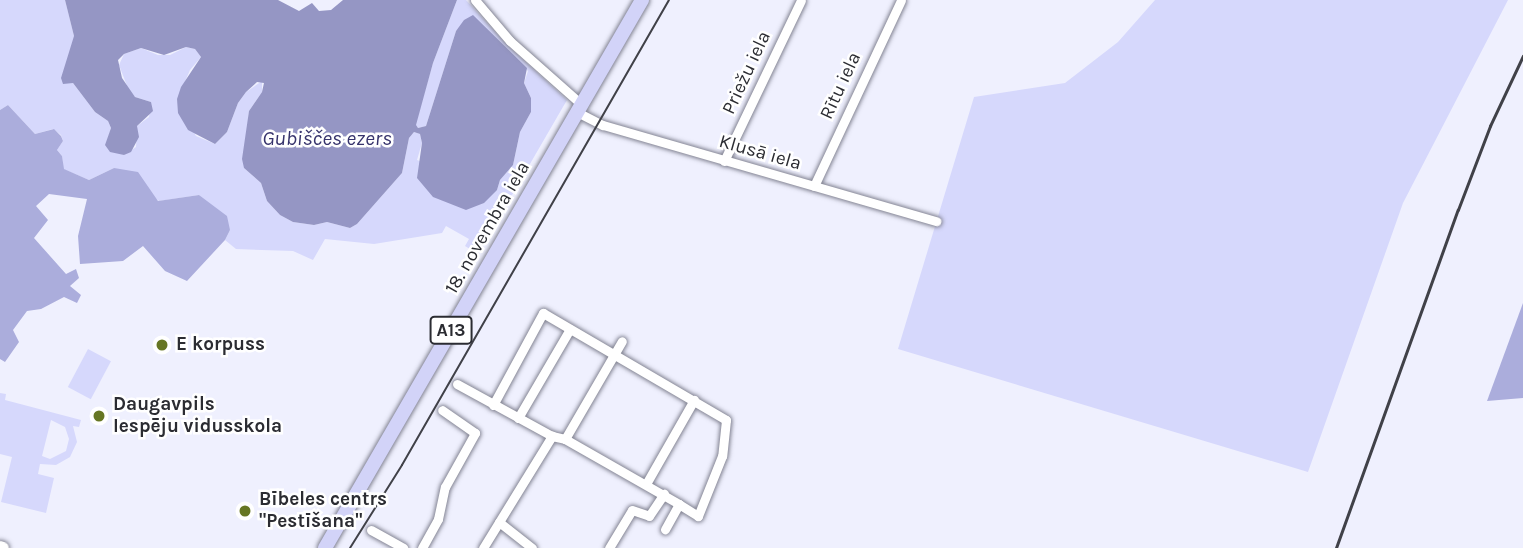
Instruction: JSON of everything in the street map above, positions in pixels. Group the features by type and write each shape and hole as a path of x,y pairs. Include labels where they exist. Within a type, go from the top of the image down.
{"main road":[{"name":"18. novembra iela","path":"325,548 642,0"}],"street":[{"name":"Klusā iela","path":"475,0 510,41 580,108 603,125 936,221"},
{"name":"Priežu iela","path":"724,162 801,0"},
{"name":"Rītu iela","path":"814,186 901,0"},
{"path":"457,384 492,405 552,436 565,439 698,516 722,456 726,420 543,313 492,405"},
{"path":"517,418 570,329"},
{"path":"565,439 622,341"},
{"path":"646,484 695,400"},
{"path":"422,548 438,519 445,487 475,433 442,410"},
{"path":"483,548 552,436"},
{"path":"609,548 632,510 649,516 664,494"},
{"path":"665,529 679,505"},
{"path":"499,522 532,548"},
{"path":"371,530 403,548"}],"shaded area":[{"path":"0,0 65,0 74,36 73,83 95,112 108,121 111,128 106,145 124,155 136,147 137,126 149,117 151,102 135,97 129,91 119,65 124,54 141,48 158,55 170,55 186,47 195,49 201,57 190,70 177,100 196,136 215,144 227,132 238,103 246,92 262,81 262,92 249,111 244,168 261,183 267,201 280,215 293,222 314,225 327,222 350,228 357,224 402,173 409,138 414,132 420,134 422,143 417,160 497,190 500,180 513,165 520,132 531,112 531,98 524,83 528,71 473,16 456,31 426,126 418,128 415,125 433,63 457,0 466,0 508,46 567,100 512,195 506,196 503,201 503,210 491,221 492,231 478,254 465,246 469,239 446,226 442,233 374,244 325,239 313,260 293,251 236,249 225,240 230,230 199,195 159,201 114,168 89,180 63,169 62,156 57,150 63,141 61,135 53,129 35,134 8,105 0,110"},
{"path":"1155,0 1508,0 1403,203 1308,472 898,349 974,97 1065,83 1118,42"},
{"path":"8,105 35,134 54,129 61,136 63,141 57,150 62,156 64,169 89,180 114,168 138,172 158,201 199,195 227,216 230,230 225,240 187,281 165,271 143,246 123,261 80,264 78,236 87,199 49,194 36,206 48,220 34,238 66,274 76,269 79,278 70,286 81,295 77,303 64,297 41,309 27,311 13,330 19,342 5,362 0,359 0,110"},
{"path":"1523,303 1523,398 1487,401"},
{"path":"88,349 111,361 91,399 68,387"},
{"path":"0,393 6,394 5,400 81,420 79,427 73,426 77,442 70,457 56,465 40,464 38,474 54,478 46,513 1,502 12,457 0,454","holes":["51,420 65,427 69,439 66,451 50,459 42,456"]}],"water":[{"name":"Gubiščes ezers","path":"65,0 278,0 299,11 312,3 319,11 331,10 343,0 457,0 433,63 416,125 418,128 426,126 456,31 464,20 473,15 527,68 524,83 531,98 531,112 520,132 513,165 500,180 497,190 484,203 466,210 433,197 417,178 422,143 420,134 414,132 409,138 402,173 357,224 350,228 327,222 314,225 293,222 280,215 267,201 261,183 244,168 242,159 249,111 262,92 264,83 257,82 246,92 238,103 227,132 215,144 188,130 178,113 177,99 181,87 201,57 195,49 186,47 164,55 141,48 124,54 118,60 122,78 135,97 151,102 153,111 137,126 139,137 131,152 124,155 110,152 105,145 111,128 108,121 95,112 73,83 63,84 61,78 74,36"}],"tram line":[{"path":"350,548 402,465 669,0"}],"railway":[{"path":"1336,548 1458,210 1490,126 1523,56"}],"place":[{"name":"E korpuss","path":"162,345"},
{"name":"Daugavpils Iespēju vidusskola","path":"99,416"},
{"name":"Bībeles centrs \"Pestīšana\"","path":"245,511"}]}
